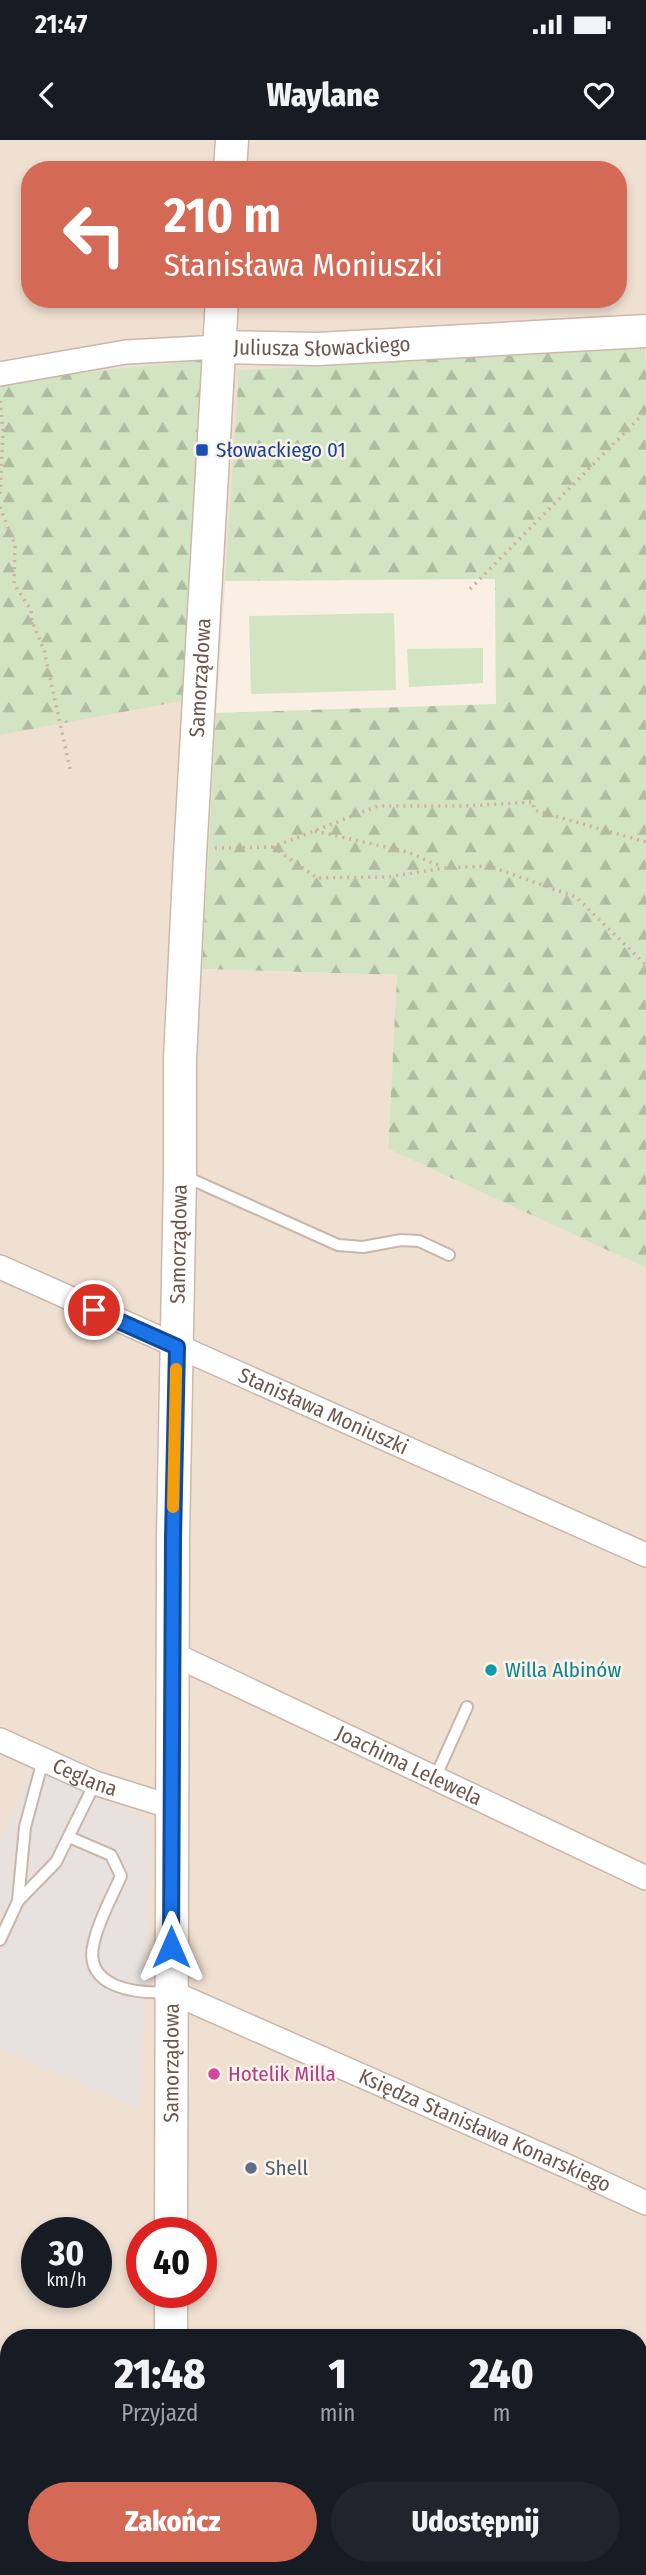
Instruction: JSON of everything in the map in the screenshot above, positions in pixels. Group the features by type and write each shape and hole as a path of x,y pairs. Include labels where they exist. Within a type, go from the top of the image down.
{"street":[{"path":"231,161 232,140"},
{"name":"Samorządowa","path":"171,2217 173,1654 180,1059 221,308"},
{"name":"Juliusza Słowackiego","path":"0,374 126,352 219,347 317,349 646,331"},
{"name":"Stanisława Moniuszki","path":"0,1267 646,1555"},
{"name":"Joachima Lelewela","path":"173,1654 646,1878"},
{"name":"Ceglana","path":"0,1740 95,1783 172,1807"},
{"name":"Księdza Stanisława Konarskiego","path":"171,1992 560,2162 646,2203"},
{"path":"171,2308 171,2329"}],"lane":[{"path":"180,1175 338,1245 363,1247 401,1240 419,1241 449,1255"},
{"path":"436,1779 467,1707"},
{"path":"0,1940 18,1901 26,1827 43,1760"},
{"path":"18,1901 56,1862 95,1783"},
{"path":"69,1837 111,1856 121,1876 93,1943 93,1961 101,1975 111,1984 126,1990 145,1993 171,1992"}],"path":[{"path":"0,401 3,430 0,497"},
{"path":"470,589 643,414 646,414"},
{"path":"0,507 15,545 14,584 32,610 32,621 44,650 71,769"},
{"path":"190,855 217,848 273,847 379,806 466,806 533,802 534,810 646,842"},
{"path":"313,830 407,852 445,868"},
{"path":"273,847 317,878 387,877 445,868 489,866 576,897 646,965"}],"shaded area":[{"path":"0,140 646,140 646,348 240,370 216,713 202,969 397,975 388,1149 646,1268 646,2329 0,2329 0,735 182,700 203,361 0,381"},
{"path":"32,1768 151,1821 140,2109 0,2048 0,1841"}],"green space":[{"path":"645,348 646,1268 388,1149 397,975 202,969 216,713 496,704 495,579 225,581 239,370"},
{"path":"203,360 182,701 0,735 0,381"},
{"path":"394,613 396,690 251,694 249,616"},
{"path":"483,648 483,683 409,687 407,649"}],"slow traffic":[{"path":"173,1507 176,1369"}],"place":[{"name":"Słowackiego 01","path":"202,450"},
{"name":"Willa Albinów","path":"491,1670"},
{"name":"Hotelik Milla","path":"214,2074"},
{"name":"Shell","path":"251,2168"}],"route":[{"path":"94,1310 177,1347 171,1947"}]}
